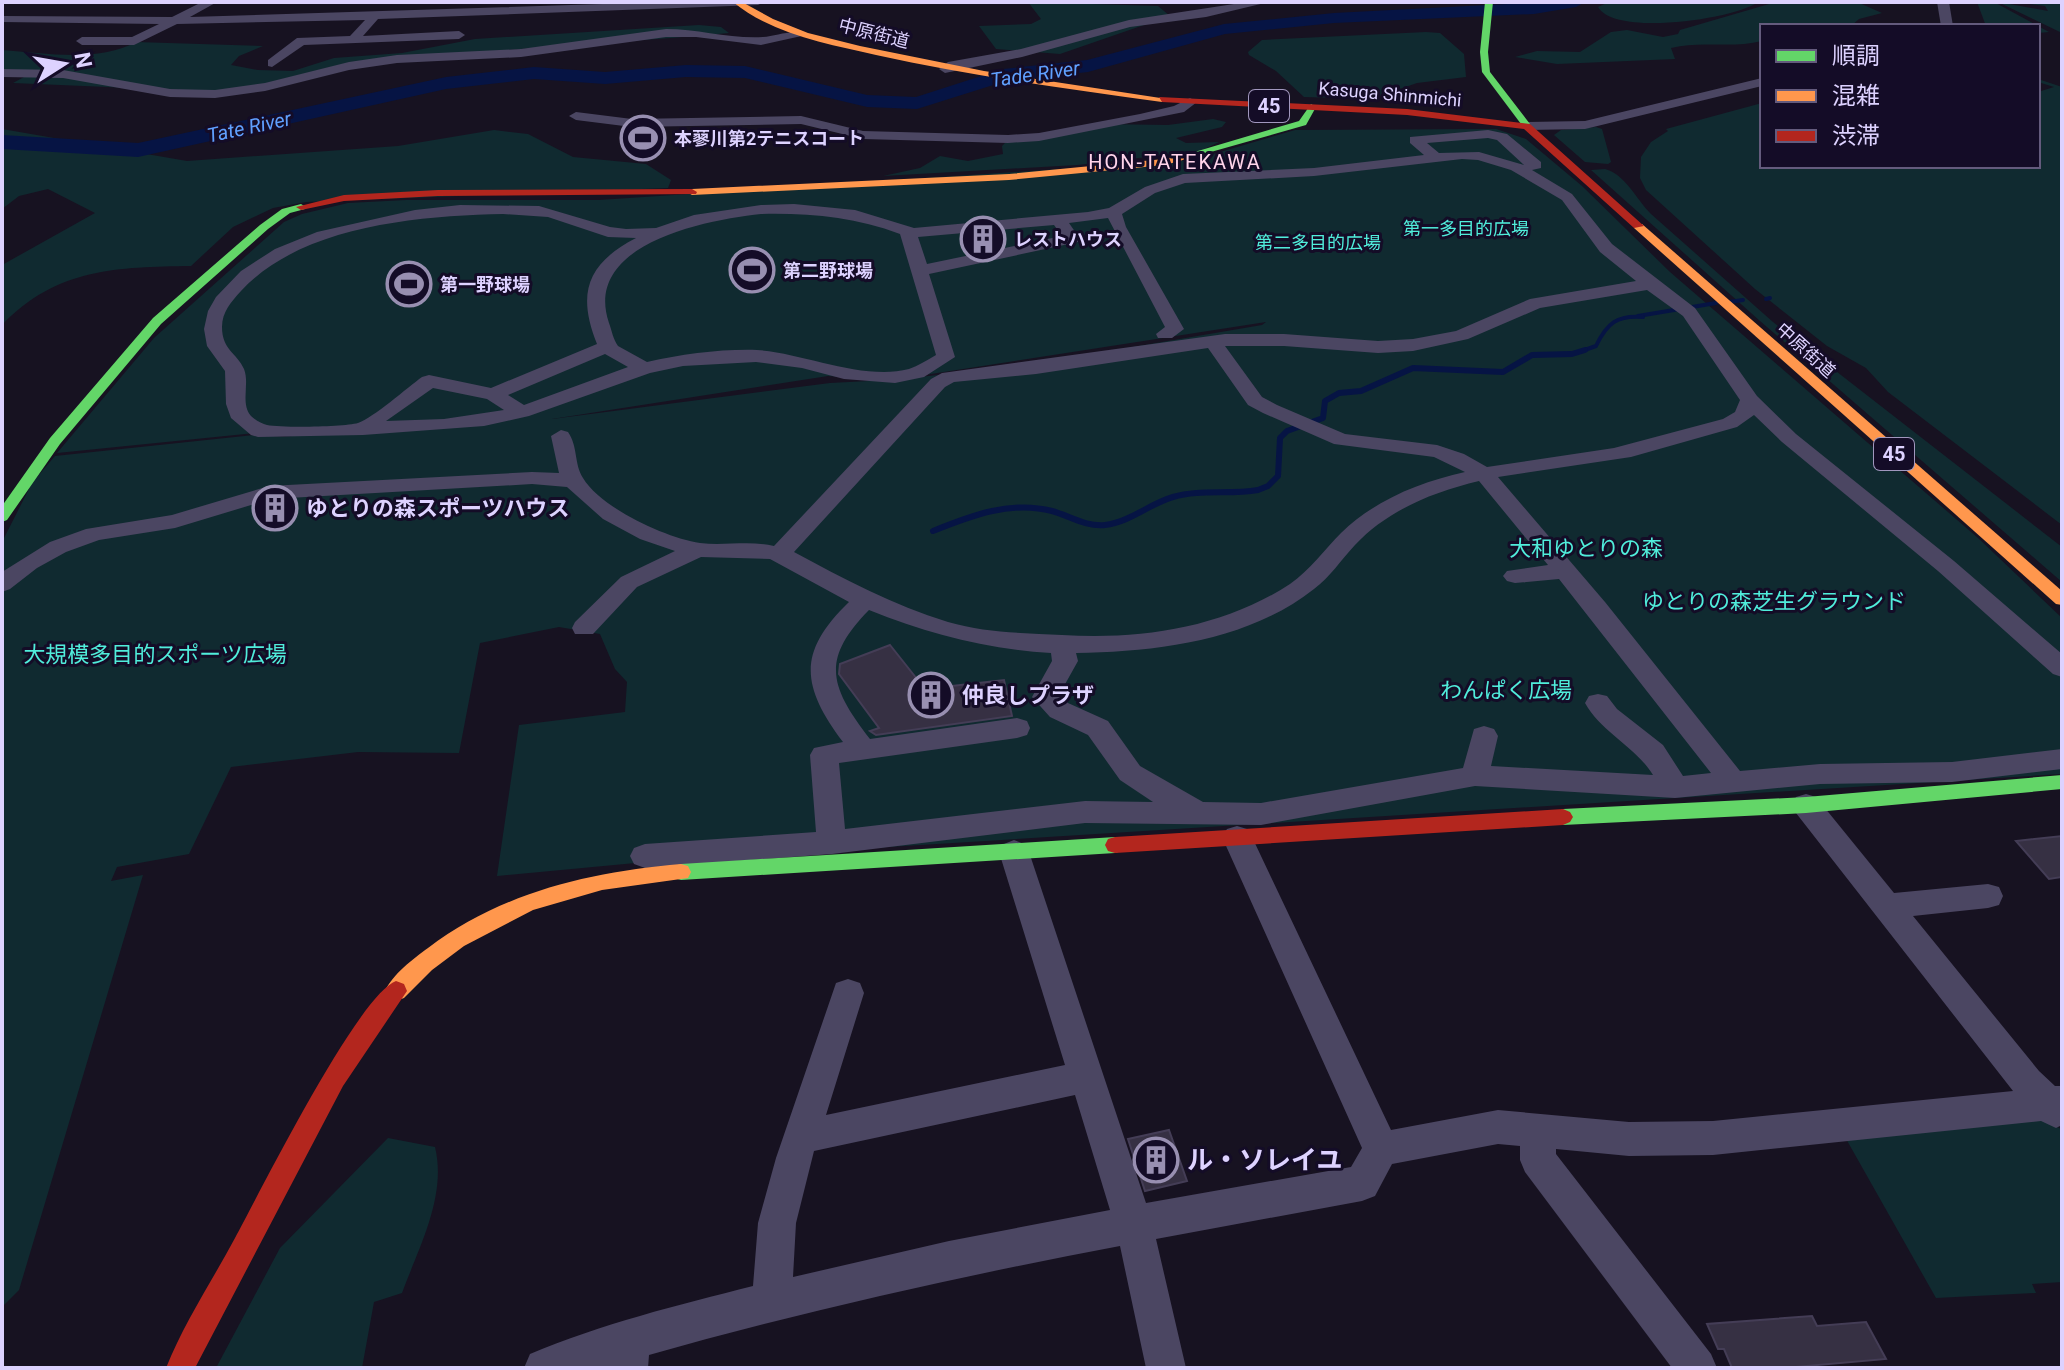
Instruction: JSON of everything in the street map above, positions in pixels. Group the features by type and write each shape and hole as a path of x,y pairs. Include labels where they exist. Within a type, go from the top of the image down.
{"street":[{"path":"82,41 134,41 211,2"},
{"path":"2,19 168,22 423,17 468,8 514,17 639,5 758,2"},
{"path":"945,69 952,65 1022,53 1129,24 1206,14 1263,2"},
{"name":"中原街道","path":"1489,2 1486,72 1523,130 2062,600"},
{"path":"1943,2 1947,24"},
{"name":"中原街道","path":"738,3 769,23 800,35 945,69 1011,79"},
{"path":"266,7 307,19"},
{"path":"272,63 301,41 458,37 468,8"},
{"path":"611,24 616,9"},
{"path":"353,40 373,18"},
{"path":"2,73 63,74 170,93 215,94 265,87 349,66 397,59 521,53 666,33 696,33 761,41 800,35"},
{"name":"Kasuga Shinmichi","path":"1011,79 1190,102 1407,112 1523,130"},
{"path":"1502,137 1523,130 1585,125 1760,82"},
{"path":"576,116 632,123 801,120 863,135 1008,139 1039,137 1140,118 1179,109 1190,102"},
{"path":"2,517 55,441 157,321 286,211 344,198 438,193 651,194 786,189 1009,177 1153,164 1204,154 1295,126 1303,123 1311,107"},
{"path":"1437,159 1415,140 1488,134 1502,137 1536,165 1516,167"},
{"path":"946,357 917,373 895,377 844,373 803,362 756,356 719,357 645,368 522,412 444,425 258,431 241,418 236,404 235,370 221,358 212,337 214,313 227,294 249,274 286,252 341,229 450,209 544,211 610,232 657,233 722,215 783,209 858,215 899,226 1059,220 1114,212 1150,190 1183,179 1314,172 1479,156 1516,167 1567,197 1594,236 1650,284 1682,306 1750,400 1789,438 1946,566 2062,668"},
{"path":"1114,212 1118,227 1175,329 1165,334"},
{"path":"919,271 1072,239 1059,220"},
{"path":"899,226 919,271 946,357 954,364 958,375"},
{"path":"645,368 608,346 594,308 596,286 601,275 617,259 657,233"},
{"path":"779,554 938,383 958,375 1036,368 1212,341 1259,339 1357,346 1413,345 1461,335 1521,307 1555,298 1650,284"},
{"path":"1212,341 1255,401 1281,414 1359,444 1437,451 1483,473 1734,783"},
{"path":"493,394 608,346"},
{"path":"363,429 429,381 493,394 522,412"},
{"path":"561,436 566,467 589,500 616,519 697,550 752,550 779,554 818,577 866,599 942,629 969,636 996,641 1135,642 1182,637 1261,611 1308,582 1351,536 1411,496 1483,473 1602,456 1730,423 1744,415 1750,400"},
{"path":"1730,423 1757,427 1789,438"},
{"path":"2,584 29,563 82,538 175,521 269,493 532,478 573,481"},
{"path":"584,628 629,582 697,550"},
{"path":"1515,576 1565,571"},
{"path":"863,749 836,715 819,670 825,646 839,623 866,599"},
{"path":"1061,643 1065,661 1045,697 1059,710 1098,728 1130,773 1174,801 1228,825 1381,1149"},
{"path":"1598,703 1608,716 1653,752 1675,787"},
{"path":"832,842 824,755 1017,728"},
{"path":"1475,776 1484,736"},
{"path":"645,856 832,842 1085,812 1228,825 1261,814 1475,776 1675,787 1820,774 1952,772 2062,759"},
{"path":"180,1368 340,1067 399,988 429,959 470,930 530,900 589,882 642,874 1014,852 1228,825 1806,805 2062,782"},
{"path":"1806,805 2057,1107"},
{"path":"1014,852 1134,1225 1166,1368"},
{"path":"1887,906 1988,896"},
{"path":"772,1300 777,1223 848,993"},
{"path":"802,1137 1087,1076"},
{"path":"1381,1149 1498,1127 1629,1139 1713,1138 2057,1107"},
{"path":"1538,1133 1538,1160 1697,1368"},
{"path":"544,1368 629,1354 772,1300 1134,1225 1362,1183 1381,1149"}],"green space":[{"path":"1028,2 1158,6 1170,16 1060,54 996,49 979,26 1031,24 1041,19"},
{"path":"1609,2 1758,2 1702,19 1650,23 1609,16 1598,7"},
{"path":"1776,2 1857,2 1882,13 1859,19 1853,24 1760,24 1760,41 1671,48 1675,59 1557,64 1515,57 1537,51 1580,52 1611,32 1627,30 1663,37 1678,34 1680,30"},
{"path":"1977,2 1994,2 2034,24 1985,24"},
{"path":"1998,2 2048,11 2045,6 2015,2 2062,2 2062,33"},
{"path":"699,25 721,27 729,33 400,60 270,87 226,92 13,83 35,71 2,69 2,50 88,55 105,53 136,42 263,46 239,56 231,65 293,71 334,58 402,53 475,39"},
{"path":"1440,33 1464,54 1466,77 1417,83 1371,99 1304,97 1276,71 1248,52 1262,40"},
{"path":"2040,80 2062,87 2062,525 1888,392 1866,368 1827,346 1755,289 1646,190 1640,178 1641,157 1651,142 1668,131 1666,129 1760,104 1760,168 2040,168 2040,91 2054,87 2040,83"},
{"path":"1213,119 1226,122 1222,127 1176,138 1186,143 1219,142 1200,151 1077,165 883,176 920,168 940,156 968,161 1003,154 1002,146 1005,143 1099,124 1168,125"},
{"path":"2,129 187,161 398,146 494,130 528,134 573,157 646,164 671,180 668,188 306,202 273,208 233,227 191,266 89,274 44,292 2,325 2,265 95,213 48,189 19,196 2,209"},
{"name":"大和ゆとりの森","path":"1496,129 1526,139 1582,186 1670,272 1978,538 2062,618 2062,774 646,862 497,876 519,725 625,712 627,682 615,669 600,634 559,627 480,643 459,753 358,752 231,767 189,854 117,867 111,881 143,875 19,1290 2,1307 2,542 32,483 55,456 254,435 292,437 255,433 57,453 154,338 284,222 302,214 348,203 599,200 1193,160 1295,130","holes":["1266,322 1021,366 892,380","828,376 888,380 830,383 552,419"]},
{"path":"1602,129 1611,162 1608,164 1585,162 1554,135 1561,130"},
{"path":"1605,169 1619,176 1651,214 1773,322 2062,547 2062,582 1591,170"},
{"path":"2043,1117 2062,1130 2062,1282 2032,1284 2036,1293 1936,1298 1845,1137"},
{"path":"388,1138 435,1147 437,1184 423,1240 402,1293 374,1302 362,1368 216,1368 280,1248"}],"building":[{"name":"仲良しプラザ","path":"890,645 921,684 934,688 1004,680 1012,716 876,735 870,731 879,728 839,674 840,664"},
{"path":"2062,836 2062,877 2049,879 2016,841"},
{"name":"ル・ソレイユ","path":"1169,1130 1187,1181 1145,1191 1128,1139"},
{"path":"1812,1316 1817,1326 1866,1322 1886,1359 1784,1368 1732,1368 1724,1349 1718,1349 1707,1324"}],"waterway":[{"name":"Tade River","path":"2,142 138,150 446,83 534,73 605,78 686,71 745,72 867,101 917,103 1003,75 1088,66 1224,29 1334,18 1534,9 1576,2"},
{"path":"1766,299 1770,298"},
{"path":"1729,302 1743,300"},
{"path":"1638,316 1716,303"},
{"path":"1582,351 1596,346 1604,331 1614,322 1626,317 1643,317"},
{"path":"933,531 976,515 1021,507 1052,511 1085,523 1105,525 1183,495 1258,490 1268,486 1278,476 1280,438 1287,431 1323,418 1325,401 1339,393 1361,391 1413,368 1503,372 1532,355 1582,351"}],"traffic: fast":[{"path":"1489,2 1484,52 1486,72 1527,126"},
{"path":"1186,156 1303,123 1311,107"},
{"path":"2,517 55,441 157,321 264,227 286,211 301,207"},
{"path":"1563,817 1806,805 2062,782"},
{"path":"681,872 1115,845"}],"traffic: slow":[{"path":"737,2 788,28 860,49 984,74 1162,99"},
{"path":"692,192 1009,177 1165,162 1186,156"},
{"path":"1638,226 2062,600"},
{"path":"396,991 456,939 526,903 602,882 681,872"}],"traffic: jam":[{"path":"1162,99 1407,112 1527,126 1638,226"},
{"path":"301,207 344,198 438,193 692,192"},
{"path":"1115,845 1563,817"},
{"path":"180,1368 335,1078 368,1026 396,991"}],"place":[{"name":"本蓼川第2テニスコート","path":"643,138"},
{"name":"レストハウス","path":"983,239"},
{"name":"第二野球場","path":"752,270"},
{"name":"第一野球場","path":"409,284"},
{"name":"ゆとりの森スポーツハウス","path":"275,508"},
{"name":"仲良しプラザ","path":"931,695"},
{"name":"ル・ソレイユ","path":"1156,1160"}],"district":[{"name":"HON-TATEKAWA","path":"1175,162"}],"water label":[{"name":"Tate River","path":"249,127"}],"park label":[{"name":"第一多目的広場","path":"1466,228"},
{"name":"第二多目的広場","path":"1318,242"},
{"name":"ゆとりの森芝生グラウンド","path":"1774,601"},
{"name":"大規模多目的スポーツ広場","path":"155,654"},
{"name":"わんぱく広場","path":"1506,690"}]}
